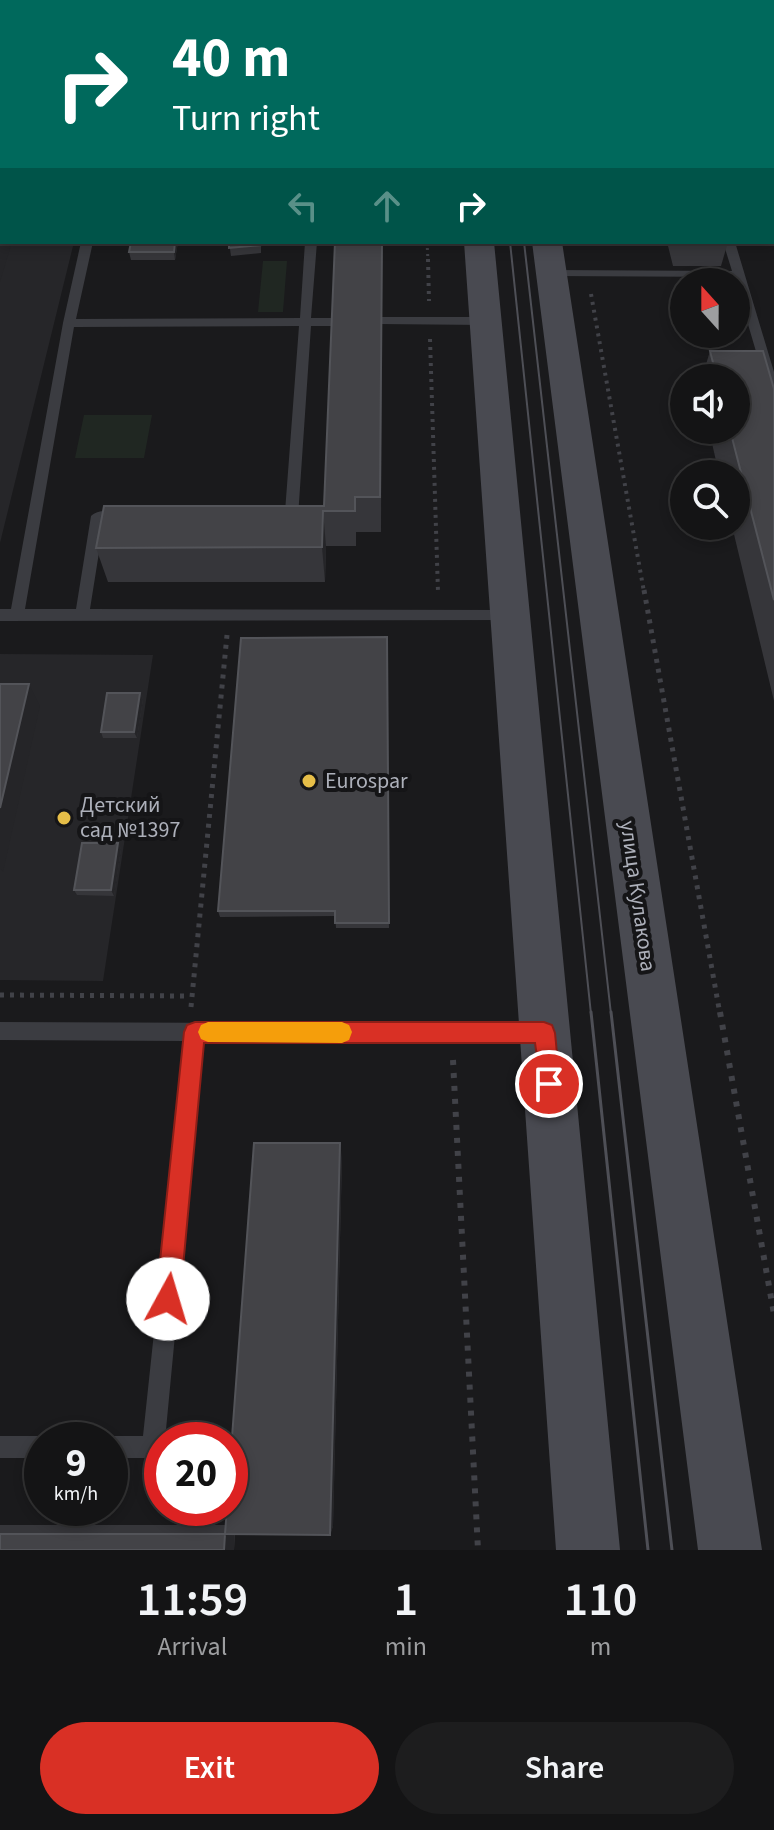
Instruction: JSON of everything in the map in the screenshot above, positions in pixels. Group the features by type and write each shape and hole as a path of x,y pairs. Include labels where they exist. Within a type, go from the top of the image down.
{"main road":[{"path":"479,244 588,1550"},
{"name":"улица Кулакова","path":"549,257 730,1550"}],"lane":[{"path":"17,615 69,323 87,244"},
{"path":"261,516 291,517 311,244"},
{"path":"730,244 736,268"},
{"path":"549,257 588,272 670,273"},
{"path":"750,313 774,392"},
{"path":"382,321 485,321"},
{"path":"69,323 335,322"},
{"path":"82,615 98,516 142,516"},
{"path":"0,615 510,616"},
{"path":"0,1031 544,1033"},
{"path":"128,1447 153,1447 195,1032"},
{"path":"0,1447 24,1447"}],"path":[{"path":"427,244 439,616"},
{"path":"588,272 774,1314"},
{"path":"195,1032 190,996 229,616"},
{"path":"0,995 190,996"},
{"path":"452,1033 478,1550"}],"shaded area":[{"path":"0,244 74,244 0,543"},
{"path":"263,261 287,261 283,312 258,312"},
{"path":"84,415 152,415 144,458 75,458"},
{"name":"Детский сад №1397","path":"0,654 153,655 103,981 0,980"}],"building":[{"path":"131,244 175,244 174,252 129,252"},
{"path":"229,244 261,245 229,248"},
{"path":"335,244 382,244 380,497 355,497 355,511 323,511 322,547 96,548 104,506 324,506"},
{"path":"710,351 763,351 774,389 774,600 750,507 750,460 738,460 734,444 750,444 750,364 713,364"},
{"name":"Eurospar","path":"387,637 389,923 335,923 335,911 218,911 241,638"},
{"path":"0,684 29,684 0,808"},
{"path":"107,693 140,693 134,732 101,732"},
{"path":"82,843 118,843 111,890 74,890"},
{"path":"254,1143 340,1143 330,1535 225,1534 226,1526 248,1526 248,1422 233,1422"},
{"path":"0,1534 225,1534 224,1550 0,1550"}],"tram line":[{"path":"510,244 591,1014"},
{"path":"524,244 611,1014"},
{"path":"591,1012 648,1550"},
{"path":"611,1012 672,1550"}],"slow traffic":[{"path":"208,1032 342,1032"}],"place":[{"name":"Eurospar","path":"309,781"},
{"name":"Детский сад №1397","path":"64,818"}],"route":[{"path":"168,1299 195,1032 544,1033 549,1084"}]}
